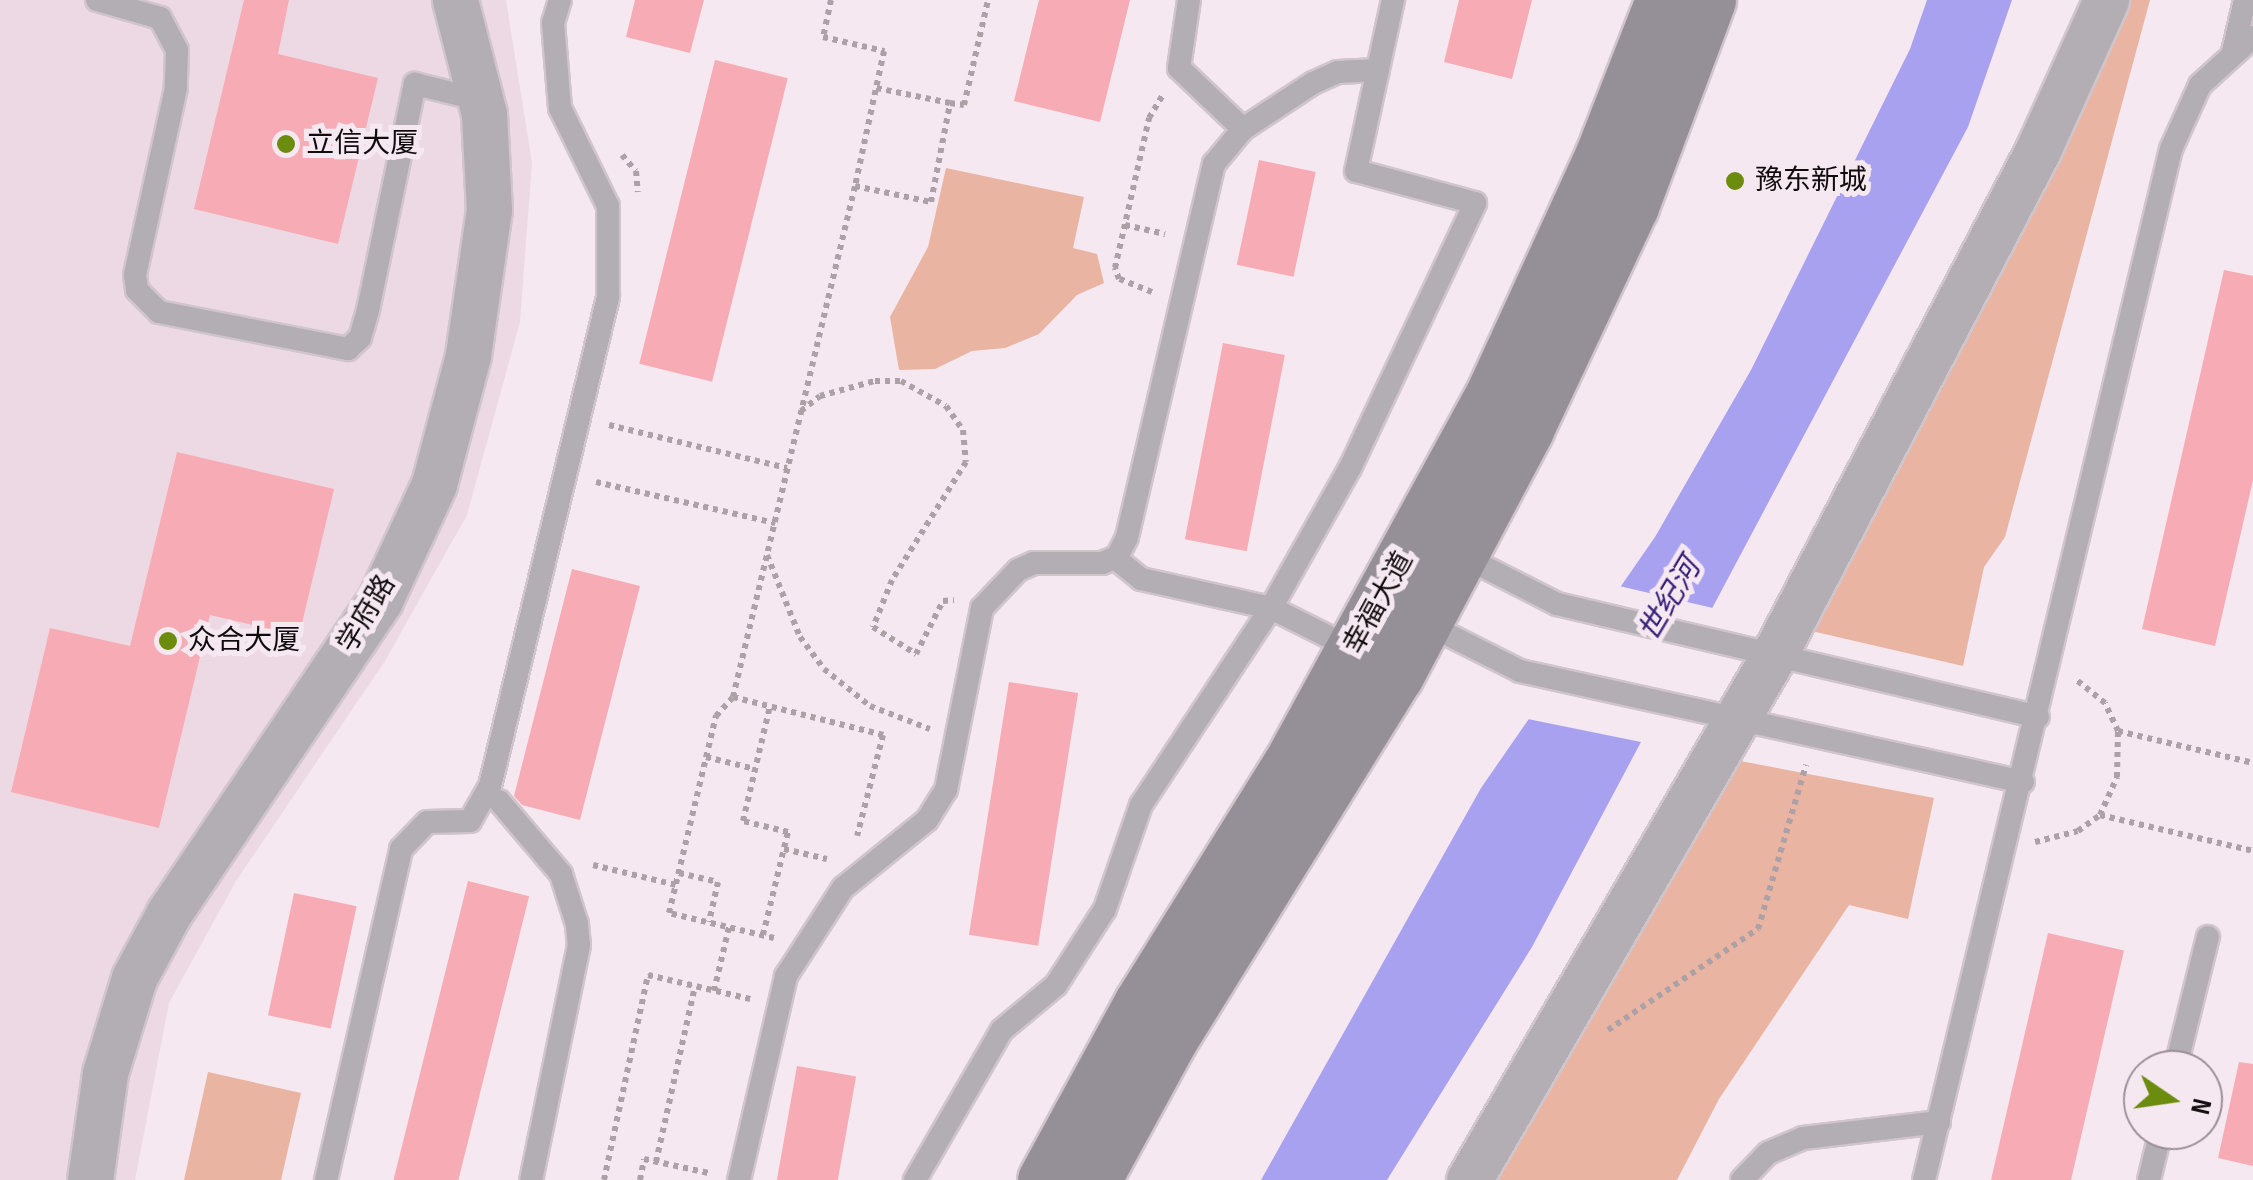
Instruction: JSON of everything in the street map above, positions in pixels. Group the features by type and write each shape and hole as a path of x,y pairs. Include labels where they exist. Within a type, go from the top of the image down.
{"main road":[{"name":"幸福大道","path":"1439,543 1495,390 1602,154 1663,0"},
{"name":"幸福大道","path":"1093,1180 1439,543 1631,206 1708,0"},
{"name":"幸福大道","path":"1045,1180 1142,1004 1375,662"}],"street":[{"name":"学府路","path":"90,1180 106,1073 134,978 169,913 380,600 434,484 468,354 488,210 481,100 455,0"},
{"path":"1469,1180 1738,720 2038,150 2106,0"}],"lane":[{"path":"98,0 160,18 178,50 176,88 135,275 146,302 159,312 348,349 360,338 368,310 416,84 481,100"},
{"path":"326,1180 401,849 427,822 470,821 490,786 608,296 608,206 560,108 554,23 560,0"},
{"path":"1189,0 1178,68 1243,129"},
{"path":"915,1180 1002,1030 1056,985 1105,909 1142,806 1271,608 1350,468 1475,203 1356,171 1393,0"},
{"path":"2233,52 2246,0"},
{"path":"1924,1180 2023,782 2171,149 2200,85 2253,37"},
{"path":"1115,558 1126,537 1214,164 1243,129 1338,72 1378,70"},
{"path":"1439,543 1579,610 2038,717"},
{"path":"739,1180 786,976 843,888 928,820 946,790 982,608 995,589 1034,563 1115,558 1142,580 1271,608 1375,662"},
{"path":"1402,612 1520,672 2023,782"},
{"path":"498,801 548,854 573,898 579,945 531,1180"},
{"path":"2181,1050 2208,937"},
{"path":"1742,1180 1768,1153 1803,1138 1938,1122"},
{"path":"2148,1180 2156,1150"}],"path":[{"path":"790,942 668,913 716,716 733,696 884,51 823,37 831,0"},
{"path":"876,88 964,105 988,0"},
{"path":"1152,292 1118,279 1149,118 1178,68"},
{"path":"855,186 931,202 950,103"},
{"path":"1126,225 1165,234"},
{"path":"801,411 820,396 875,380 900,381 946,406 962,430 966,462 892,580 874,627 916,654 943,601 970,598"},
{"path":"578,418 788,468"},
{"path":"577,478 775,523"},
{"path":"767,554 800,638 824,669 870,706 932,729"},
{"path":"2008,844 2078,831 2100,816 2117,777 2118,731 2105,703 2050,664"},
{"path":"733,696 883,735 855,846"},
{"path":"763,935 788,832 743,821 770,706"},
{"path":"2118,731 2253,763"},
{"path":"1600,1040 1758,929 1814,736"},
{"path":"706,757 755,769"},
{"path":"2100,816 2253,851"},
{"path":"784,848 834,860"},
{"path":"548,854 676,885"},
{"path":"678,873 718,882 710,922"},
{"path":"714,991 729,927"},
{"path":"604,1180 648,975 752,1000"},
{"path":"656,1162 696,986"},
{"path":"640,1180 644,1159 710,1173"}],"shaded area":[{"path":"0,0 506,0 532,163 520,322 467,515 385,661 236,881 169,1003 135,1180 0,1180"},
{"path":"2118,0 2150,0 2005,537 1984,567 1963,666 1807,630"},
{"path":"946,168 1084,197 1073,248 1097,254 1104,283 1077,295 1039,334 1005,348 972,351 935,369 899,370 890,317 928,247"},
{"path":"1730,759 1934,798 1908,919 1849,905 1719,1099 1677,1180 1487,1180"},
{"path":"208,1072 301,1093 281,1180 184,1180"}],"water":[{"name":"世纪河","path":"1927,0 2012,0 1968,127 1532,947 1387,1180 1261,1180 1481,788 1655,537 1751,370 1910,49"}],"pier":[{"path":"1615,585 1717,609 1646,743 1523,718"}],"building":[{"name":"立信大厦","path":"244,0 289,0 278,54 378,78 338,244 194,209"},
{"path":"635,0 704,0 690,53 626,37"},
{"path":"1039,0 1130,0 1100,122 1014,101"},
{"path":"1459,0 1532,0 1512,79 1444,62"},
{"path":"715,60 788,78 712,382 639,364"},
{"path":"1259,160 1316,172 1293,277 1237,265"},
{"path":"2224,270 2253,276 2253,480 2215,646 2142,629"},
{"path":"1223,343 1285,355 1247,551 1185,539"},
{"name":"众合大厦","path":"177,452 334,489 299,636 210,615 159,828 11,792 50,628 130,646"},
{"path":"572,569 640,586 580,820 522,805 514,796"},
{"path":"1009,682 1078,693 1038,946 969,935"},
{"path":"468,881 529,896 458,1180 393,1180"},
{"path":"294,893 357,906 331,1029 268,1015"},
{"path":"2048,933 2124,951 2071,1180 1991,1180"},
{"path":"2239,1062 2253,1064 2253,1166 2218,1158 2223,1150"},
{"path":"797,1066 856,1076 838,1180 777,1180"}],"place":[{"name":"立信大厦","path":"286,144"},
{"name":"豫东新城","path":"1735,181"},
{"name":"众合大厦","path":"168,641"}]}
